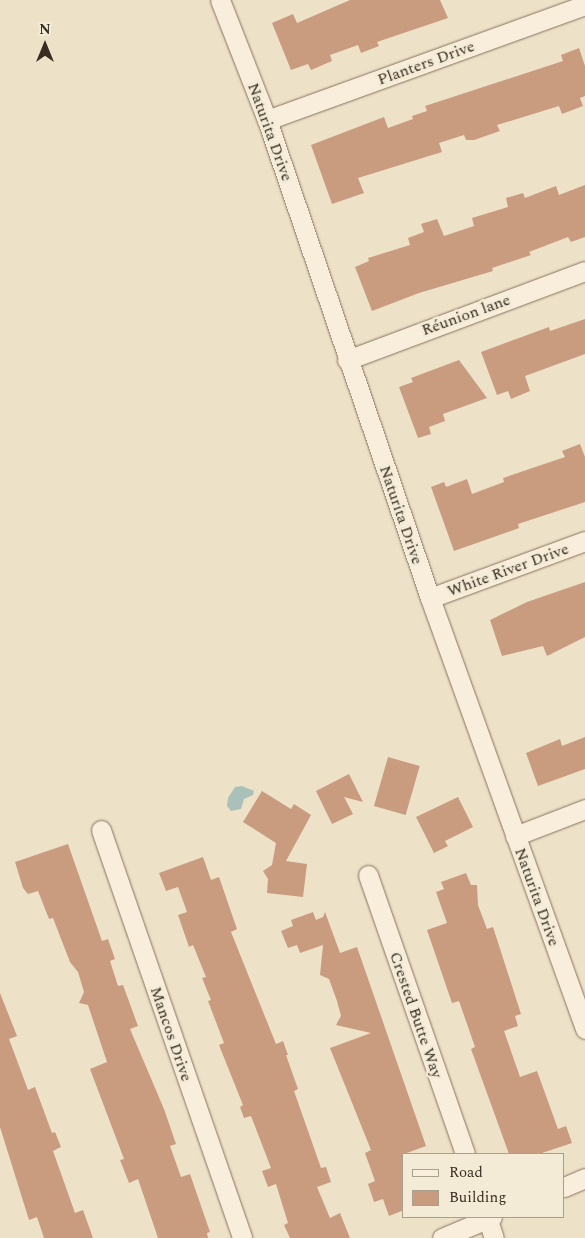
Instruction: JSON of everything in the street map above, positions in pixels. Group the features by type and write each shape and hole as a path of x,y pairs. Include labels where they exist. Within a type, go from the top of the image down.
{"street":[{"name":"Naturita Drive","path":"220,0 267,120 347,360 430,598 585,1029"},
{"name":"Planters Drive","path":"267,120 585,5"},
{"name":"Réunion lane","path":"347,360 585,271"},
{"name":"White River Drive","path":"430,598 585,541"},
{"path":"515,836 585,809"},
{"name":"Mancos Drive","path":"101,830 242,1238"},
{"name":"Crested Butte Way","path":"368,875 465,1153"},
{"path":"565,1187 585,1178"},
{"path":"442,1238 487,1218"},
{"path":"489,1218 494,1238"}],"water":[{"path":"242,786 254,791 253,795 244,799 241,809 231,811 227,806 228,798 235,787"}],"building":[{"path":"350,0 440,0 448,18 377,42 379,46 361,53 358,45 330,55 332,61 311,70 308,64 291,70 272,23 293,14 297,23"},
{"path":"579,48 585,66 585,96 580,98 583,106 562,114 559,106 497,125 500,131 474,140 466,140 464,135 439,143 442,152 358,178 364,193 332,204 311,145 384,117 388,128 413,119 412,116 427,111 425,106 563,61 561,55"},
{"path":"585,185 585,237 571,242 568,237 529,252 531,255 492,268 493,271 419,293 372,311 355,267 369,261 368,258 410,245 408,238 424,232 421,224 437,219 444,236 474,226 472,218 508,207 506,198 523,193 525,198 556,186 559,195"},
{"path":"585,319 585,354 525,376 530,391 511,399 508,391 497,395 481,352 549,327 550,331"},
{"path":"459,360 487,398 443,414 445,421 429,427 431,434 418,438 399,387 413,382 411,378"},
{"path":"580,444 585,457 585,502 518,524 519,528 454,551 431,487 444,482 446,487 467,479 472,494 504,482 503,478 565,457 562,451"},
{"path":"585,582 585,637 547,656 543,646 502,656 490,620 527,602"},
{"path":"585,737 585,769 538,786 526,753 560,739 562,746"},
{"path":"388,757 420,766 406,815 374,806"},
{"path":"349,774 363,802 344,797 353,814 332,824 316,791"},
{"path":"262,791 291,809 294,804 311,815 286,861 307,864 303,897 267,893 268,879 263,871 272,865 276,843 243,822"},
{"path":"458,797 473,827 445,841 448,846 434,853 416,817"},
{"path":"68,844 102,941 108,939 115,959 110,961 118,986 123,985 138,1026 130,1029 164,1109 176,1144 170,1146 181,1177 190,1174 210,1232 207,1233 208,1238 158,1238 138,1179 129,1183 120,1160 124,1159 90,1069 107,1062 88,1005 79,1003 84,992 78,972 70,962 53,918 49,919 38,891 28,894 23,888 15,862"},
{"path":"203,857 211,880 219,877 237,929 231,932 276,1044 283,1041 288,1055 286,1055 298,1089 294,1091 321,1168 326,1167 331,1182 317,1187 330,1218 340,1213 350,1238 290,1238 284,1225 288,1223 276,1184 268,1187 262,1171 271,1168 251,1116 244,1118 240,1107 243,1105 219,1045 224,1043 208,1001 211,1000 202,978 206,977 193,945 189,947 178,915 187,912 178,887 166,891 159,873"},
{"path":"466,873 471,885 477,885 478,905 487,929 493,927 521,1014 515,1016 518,1026 504,1031 520,1077 537,1071 558,1129 566,1126 572,1143 542,1153 509,1153 471,1049 475,1047 459,1001 452,1003 427,930 447,923 436,892 444,889 441,882"},
{"path":"313,912 316,920 323,917 325,912 340,953 357,947 426,1146 402,1153 402,1211 389,1216 383,1199 374,1202 368,1184 375,1181 365,1153 371,1150 330,1048 371,1033 336,1025 341,1016 337,1001 329,979 320,975 323,945 300,953 297,945 288,948 281,931 293,926 291,920"},
{"path":"0,993 17,1036 9,1039 28,1090 35,1087 52,1133 55,1132 61,1147 53,1151 75,1213 83,1210 93,1238 44,1238 37,1217 29,1220 0,1127"}]}
